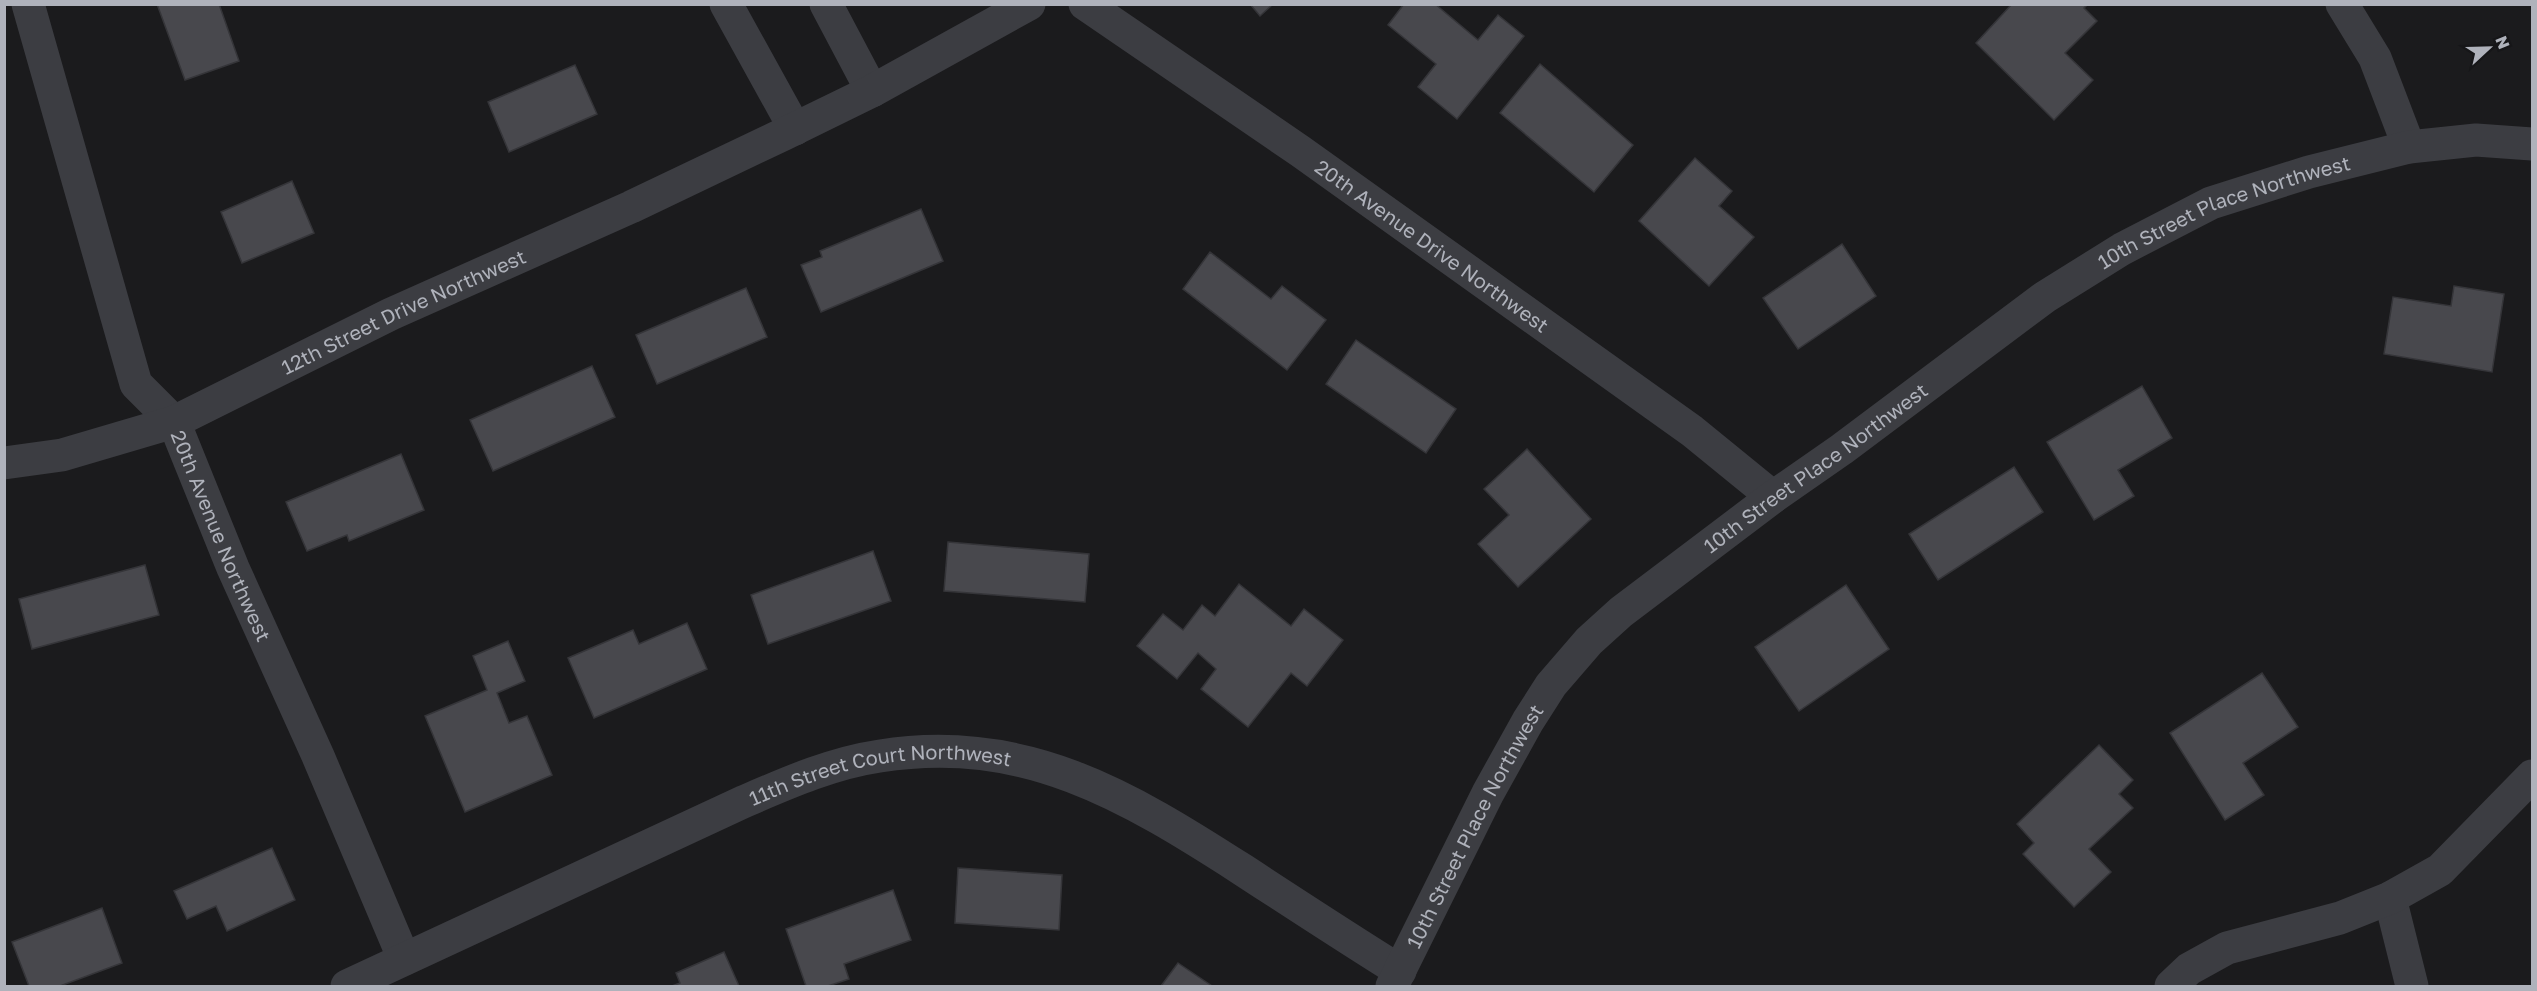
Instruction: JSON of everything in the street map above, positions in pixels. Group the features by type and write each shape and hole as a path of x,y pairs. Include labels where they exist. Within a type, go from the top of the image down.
{"street":[{"name":"20th Avenue Northwest","path":"28,4 136,384 174,423 233,568 318,756 404,959"},
{"path":"726,4 795,129"},
{"path":"826,4 872,91"},
{"name":"12th Street Drive Northwest","path":"4,463 62,455 174,423 391,314 631,207 795,129 872,91 1029,4"},
{"name":"20th Avenue Drive Northwest","path":"1085,4 1300,151 1692,431 1773,497"},
{"path":"2342,4 2375,58 2409,147"},
{"name":"10th Street Place Northwest","path":"1396,979 1528,720 1551,685 1589,641 1621,612 1773,497 1842,449 2045,297 2122,249 2211,203 2309,172 2409,147 2476,140 2532,144"},
{"name":"11th Street Court Northwest","path":"347,987 743,802 800,778 854,761 925,752 968,752 1011,757 1053,768 1092,783 1175,827 1396,979"},
{"path":"2171,987 2189,969 2227,948 2340,918 2391,898 2440,870 2532,776"},
{"path":"2391,898 2412,987"}],"building":[{"path":"157,4 219,4 239,61 185,80"},
{"path":"1250,4 1273,4 1260,16"},
{"path":"1404,4 1435,4 1478,40 1498,15 1524,36 1457,119 1418,87 1436,64 1388,25"},
{"path":"2012,4 2088,4 2084,8 2097,21 2065,53 2093,80 2054,120 1976,43"},
{"path":"1540,64 1633,145 1594,192 1500,113"},
{"path":"575,65 597,114 509,152 488,102"},
{"path":"1695,158 1732,191 1719,206 1754,237 1709,286 1639,221"},
{"path":"292,181 314,233 242,263 221,212"},
{"path":"921,209 943,261 821,312 801,265 822,257 820,251"},
{"path":"1842,244 1876,296 1798,349 1763,298"},
{"path":"1210,252 1271,299 1282,286 1326,320 1287,370 1183,289"},
{"path":"2454,286 2504,294 2492,372 2384,354 2393,297 2451,306"},
{"path":"746,288 767,337 657,384 636,335"},
{"path":"1356,340 1456,409 1426,453 1326,384"},
{"path":"592,366 615,417 493,471 470,420"},
{"path":"2142,386 2172,438 2118,470 2134,496 2094,520 2047,442"},
{"path":"1527,449 1591,519 1518,587 1478,544 1509,515 1484,489"},
{"path":"401,454 424,510 349,541 347,535 307,551 286,502"},
{"path":"2014,467 2043,512 1938,580 1909,534"},
{"path":"948,542 1089,554 1085,602 944,591"},
{"path":"873,551 891,601 768,644 751,595"},
{"path":"145,565 159,615 32,649 19,599"},
{"path":"1239,584 1291,626 1304,609 1343,640 1307,686 1291,673 1248,727 1201,689 1216,669 1198,653 1177,679 1137,646 1163,614 1183,630 1202,605 1215,616"},
{"path":"1846,585 1889,649 1799,711 1755,647"},
{"path":"687,623 707,669 594,718 568,658 633,630 639,644"},
{"path":"508,641 525,681 497,693 509,723 527,716 552,775 465,812 425,716 487,690 473,656"},
{"path":"2262,673 2298,727 2243,763 2264,795 2225,820 2170,733"},
{"path":"2099,745 2133,780 2119,794 2133,808 2089,849 2111,872 2074,907 2023,854 2034,843 2017,824"},
{"path":"272,848 295,900 227,931 216,906 187,919 174,891"},
{"path":"958,868 1062,875 1059,930 955,923"},
{"path":"893,890 911,940 844,964 849,979 828,986 806,986 786,929"},
{"path":"102,908 122,963 60,986 29,986 12,942"},
{"path":"724,952 739,986 672,986 680,983 676,973"},
{"path":"1178,963 1212,986 1161,986"}]}
